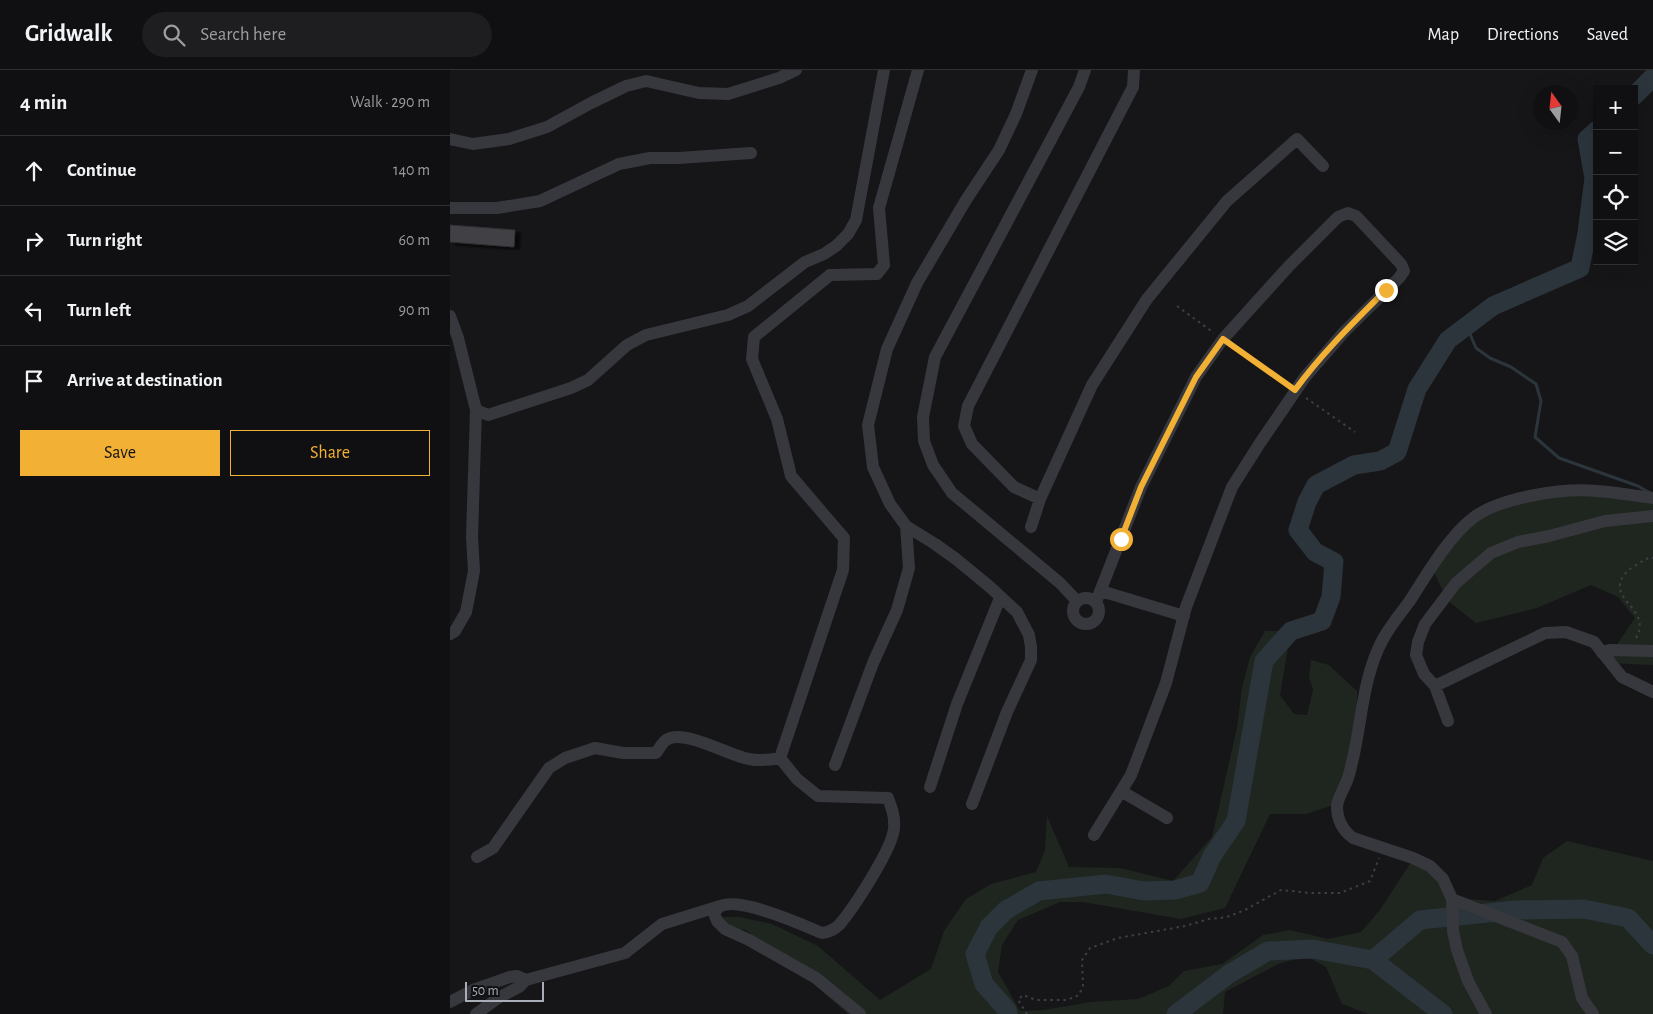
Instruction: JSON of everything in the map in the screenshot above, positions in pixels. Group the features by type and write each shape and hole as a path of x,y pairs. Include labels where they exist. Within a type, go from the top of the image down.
{"street":[{"path":"450,140 473,144 509,139 548,127 626,86 646,82 699,93 728,94 779,78 796,70"},
{"path":"476,410 488,415 571,388 588,380 627,346 646,335 728,315 748,306 804,262 824,254 836,246 848,234 856,220 884,70"},
{"path":"780,758 843,570 844,538 791,476 777,419 752,359 754,337 830,275 877,274 884,264 879,208 918,70"},
{"path":"972,804 1007,712 1031,660 1032,647 1029,635 1017,612 990,587 956,559 906,526 890,504 873,467 868,425 887,349 917,283 966,200 999,150 1016,114 1032,70"},
{"path":"1077,601 1060,582 952,493 933,465 924,441 922,417 935,357 1080,87 1085,70"},
{"path":"1040,500 1014,486 972,444 964,426 968,406 1132,87 1134,70"},
{"path":"1031,527 1040,500 1092,385 1147,299 1227,201 1297,139 1322,166"},
{"path":"450,208 497,208 540,201 619,164 650,158 750,153"},
{"path":"1094,836 1131,775 1163,691 1184,616 1186,607 1232,487 1304,377 1344,332 1404,271 1401,264 1356,216 1348,214 1338,217 1289,266 1223,339 1196,377 1141,487 1098,597 1099,615 1095,621 1089,624 1082,624 1076,620 1073,614 1073,607 1077,601 1084,598 1098,597 1184,616"},
{"path":"450,316 458,338 476,410 472,537 474,571 466,612 455,631 450,634"},
{"path":"1486,1014 1468,981 1457,950 1453,931 1452,899 1443,879 1430,866 1413,858 1353,838 1340,826 1337,805 1348,778 1368,677 1383,640 1430,569 1453,538 1473,518 1494,506 1522,497 1595,491 1653,498"},
{"path":"1448,721 1435,686 1424,674 1416,655 1418,642 1425,624 1456,583 1491,553 1518,542 1550,536 1605,521 1653,516"},
{"path":"834,765 873,662 897,610 910,568 906,526"},
{"path":"930,788 958,704 1000,598"},
{"path":"1435,686 1545,633 1566,632 1594,642 1622,677 1653,692"},
{"path":"1602,654 1609,650 1653,652"},
{"path":"477,857 493,848 550,768 565,758 595,748 623,753 656,753 666,740 680,737 695,740 748,759 769,760 780,758"},
{"path":"476,1014 498,998 519,987 526,980 625,953 662,924 720,906 732,904 750,906 822,933 830,931 838,925 879,864 894,830 894,813 888,798 818,796 797,779 780,758"},
{"path":"1121,790 1167,818"},
{"path":"1452,899 1562,942 1572,956 1582,998 1593,1014"},
{"path":"720,906 714,913 717,921 725,929 749,940 816,978 860,1014"},
{"path":"450,1002 473,990 510,977 517,976 526,980"}],"path":[{"path":"1177,306 1355,432"},
{"path":"1637,607 1624,594 1620,586 1624,576 1634,566 1650,557 1653,558"},
{"path":"1624,650 1640,634 1644,626"},
{"path":"1027,1014 1018,1000 1024,994 1036,1000 1067,1000 1079,995 1083,986 1082,960 1090,948 1118,938 1227,917 1245,910 1281,890 1340,893 1370,881 1383,848"}],"shaded area":[{"path":"1524,496 1653,496 1653,665 1606,663 1635,618 1618,597 1591,585 1537,608 1476,623 1448,601 1432,568 1475,517"},
{"path":"1265,631 1291,631 1280,695 1294,714 1307,715 1313,690 1309,677 1311,660 1329,665 1357,691 1357,744 1339,803 1306,814 1270,814 1225,908 1181,919 1083,902 1060,902 1018,920 1002,945 998,972 1020,1011 1043,1010 1091,1002 1138,999 1169,986 1184,971 1222,964 1263,935 1290,930 1328,939 1361,932 1380,910 1415,856 1454,898 1495,901 1532,885 1543,858 1567,841 1653,861 1653,1014 1368,1014 1342,1004 1326,967 1306,956 1278,964 1225,992 1223,1014 848,1014 808,979 746,930 723,927 713,917 740,917 772,924 818,946 880,1000 931,969 944,931 966,899 991,884 1036,872 1045,850 1047,816 1069,867 1120,868 1173,881 1212,837 1237,728 1242,688 1250,657"}],"building":[{"path":"450,225 515,230 514,247 450,242"}],"waterway":[{"path":"1638,92 1653,77"},
{"path":"1593,134 1587,139 1593,172"},
{"path":"1008,1014 1007,1010 984,984 975,954 989,927 1006,910 1039,891 1106,884 1144,891 1175,890 1200,883 1212,856 1236,821 1264,661 1291,631 1322,621 1331,597 1334,562 1315,552 1298,530 1307,502 1316,485 1354,465 1380,461 1397,452 1417,389 1448,340 1493,306 1580,268 1587,233 1593,175"},
{"path":"1473,321 1470,334 1476,348 1490,358 1511,367 1536,384 1541,401 1535,437 1559,458 1638,486 1650,493"},
{"path":"1176,1014 1229,974 1268,951 1313,949 1373,960 1420,920 1516,910 1584,909 1628,918 1653,945"},
{"path":"1373,960 1443,1014"}],"route":[{"path":"1121,539 1141,487 1196,377 1223,339 1295,390 1304,377 1344,332 1386,290"}]}
